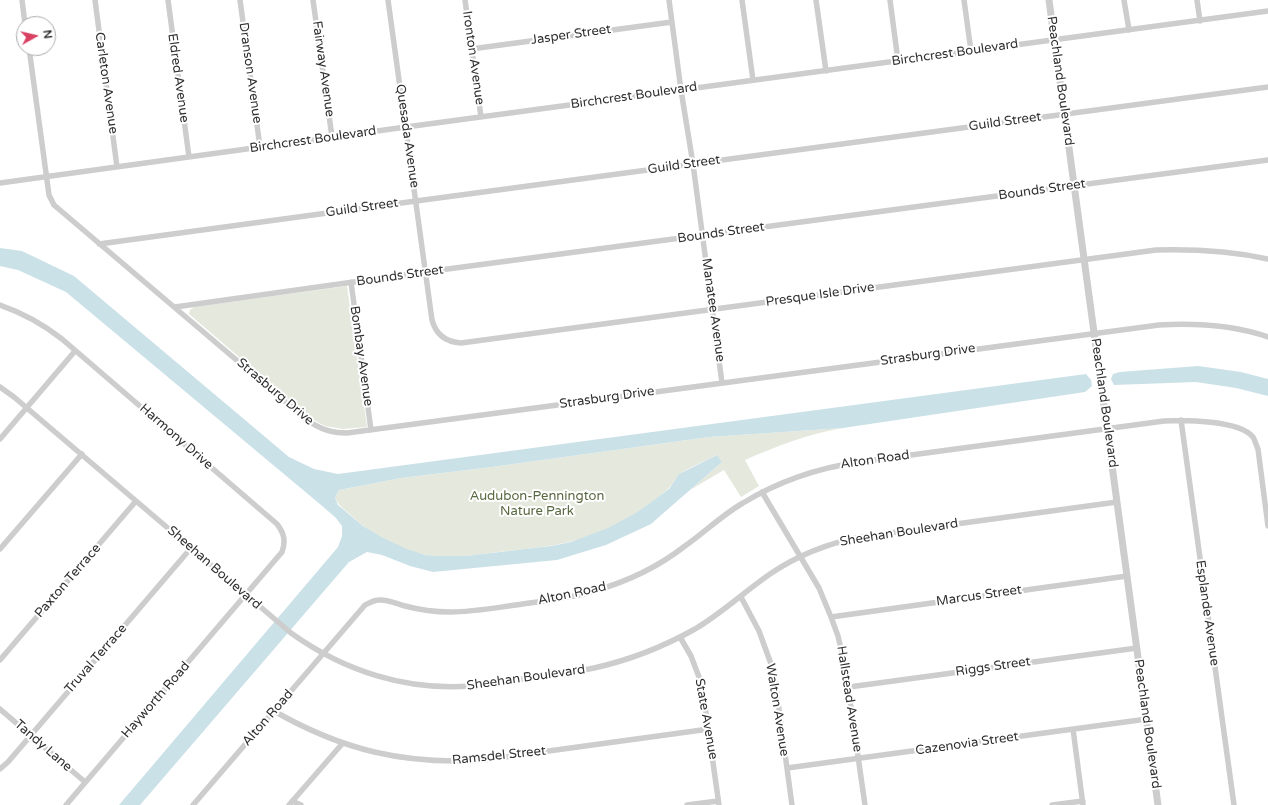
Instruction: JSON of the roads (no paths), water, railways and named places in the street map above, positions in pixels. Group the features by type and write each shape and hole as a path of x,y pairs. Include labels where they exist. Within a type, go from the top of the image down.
{"street":[{"path":"22,0 24,16"},
{"name":"Carleton Avenue","path":"95,0 117,167"},
{"name":"Eldred Avenue","path":"168,0 189,157"},
{"name":"Dranson Avenue","path":"240,0 260,147"},
{"name":"Fairway Avenue","path":"313,0 332,137"},
{"name":"Quesada Avenue","path":"388,0 425,272"},
{"name":"Ironton Avenue","path":"465,0 480,117"},
{"name":"Manatee Avenue","path":"669,0 703,235 722,383"},
{"path":"742,0 753,80"},
{"path":"816,0 826,71"},
{"path":"890,0 898,61"},
{"path":"964,0 971,51"},
{"name":"Peachland Boulevard","path":"1049,0 1158,805"},
{"path":"1124,0 1128,30"},
{"path":"1197,0 1200,21"},
{"name":"Birchcrest Boulevard","path":"0,183 753,80 1268,12"},
{"name":"Jasper Street","path":"471,49 672,22"},
{"name":"Strasburg Drive","path":"29,56 49,195 54,204 99,244 307,420 319,428 338,433 371,430 1152,326 1179,324 1219,326 1268,337"},
{"name":"Guild Street","path":"99,244 1268,87"},
{"name":"Bounds Street","path":"175,307 425,272 1268,160"},
{"name":"Presque Isle Drive","path":"425,272 433,326 442,337 461,343 1156,250 1182,249 1226,252 1268,260"},
{"name":"Bombay Avenue","path":"351,282 371,430"},
{"name":"Harmony Drive","path":"0,305 36,321 62,339 278,524 283,531 284,546 282,552 246,595"},
{"path":"0,439 75,351"},
{"name":"Sheehan Boulevard","path":"0,387 27,407 291,633 323,654 362,671 397,681 434,686 471,686 569,673 595,668 637,656 680,637 713,618 770,574 801,556 830,544 861,537 1117,502"},
{"name":"Alton Road","path":"194,805 365,605 378,600 385,600 406,607 422,610 462,612 586,594 612,586 660,563 685,546 726,514 762,492 803,475 844,464 1164,421 1181,420 1212,422 1242,429 1253,437 1258,449 1268,526"},
{"name":"Esplande Avenue","path":"1181,420 1234,805"},
{"path":"0,550 82,454"},
{"name":"Hallstead Avenue","path":"762,492 819,588 831,617 842,651 849,687 865,805"},
{"name":"Paxton Terrace","path":"0,660 136,501"},
{"name":"Truval Terrace","path":"0,769 8,762 191,548"},
{"name":"Marcus Street","path":"831,617 1127,576"},
{"name":"Hayworth Road","path":"66,805 246,595"},
{"name":"Walton Avenue","path":"741,597 759,631 771,664 776,687 792,805"},
{"name":"State Avenue","path":"680,637 691,656 700,678 704,695 719,803"},
{"name":"Riggs Street","path":"849,687 1137,648"},
{"name":"Tandy Lane","path":"0,709 85,782"},
{"name":"Ramsdel Street","path":"274,712 305,729 342,744 400,758 430,761 465,761 497,758 709,729"},
{"name":"Cazenovia Street","path":"787,768 1147,719"},
{"path":"1052,805 1083,803 1073,729"},
{"path":"290,803 342,744"},
{"path":"290,803 301,805"},
{"path":"687,805 719,803"}],"water":[{"path":"0,248 22,251 74,276 289,457 314,469 338,474 1086,374 1091,380 1092,386 1085,392 843,428 709,437 401,478 339,490 335,498 338,505 363,526 383,538 425,555 466,556 551,546 571,542 608,528 636,513 669,489 679,474 717,455 722,462 651,524 606,545 557,560 433,572 410,566 382,555 367,552 349,562 140,805 119,805 338,547 342,536 342,526 336,518 321,505 66,292 18,270 0,266"},
{"path":"1198,366 1241,372 1268,379 1268,396 1236,388 1196,382 1114,385 1111,379 1113,374 1120,372"}],"park label":[{"name":"Audubon-Pennington Nature Park","path":"537,504"}]}
